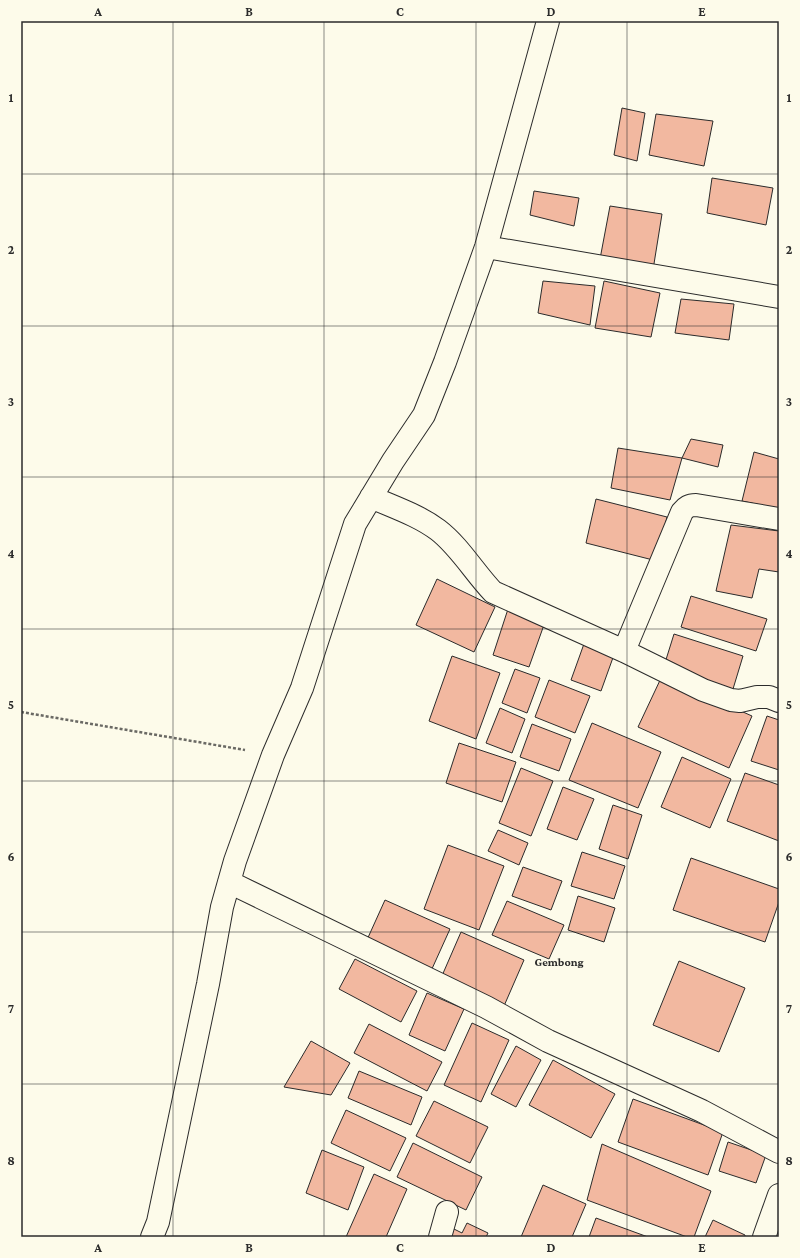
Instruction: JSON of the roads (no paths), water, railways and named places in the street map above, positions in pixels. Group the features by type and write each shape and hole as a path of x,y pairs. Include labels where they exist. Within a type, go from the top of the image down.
{"street":[{"path":"152,1237 158,1222 208,984 222,907 235,860 273,755 302,688 355,524 424,415 445,362 486,247 548,21"},
{"path":"486,247 779,297"},
{"path":"371,497 425,521 439,530 456,547 479,578 493,592 624,651 703,690 730,700 740,701 757,696 769,697 779,701"},
{"path":"624,651 682,512 686,507 696,505 779,519"},
{"path":"229,882 486,1007 548,1041 702,1111 779,1152"},
{"path":"764,1237 779,1195"},
{"path":"440,1237 447,1212"}],"district":[{"name":"Gembong","path":"559,962"}]}
